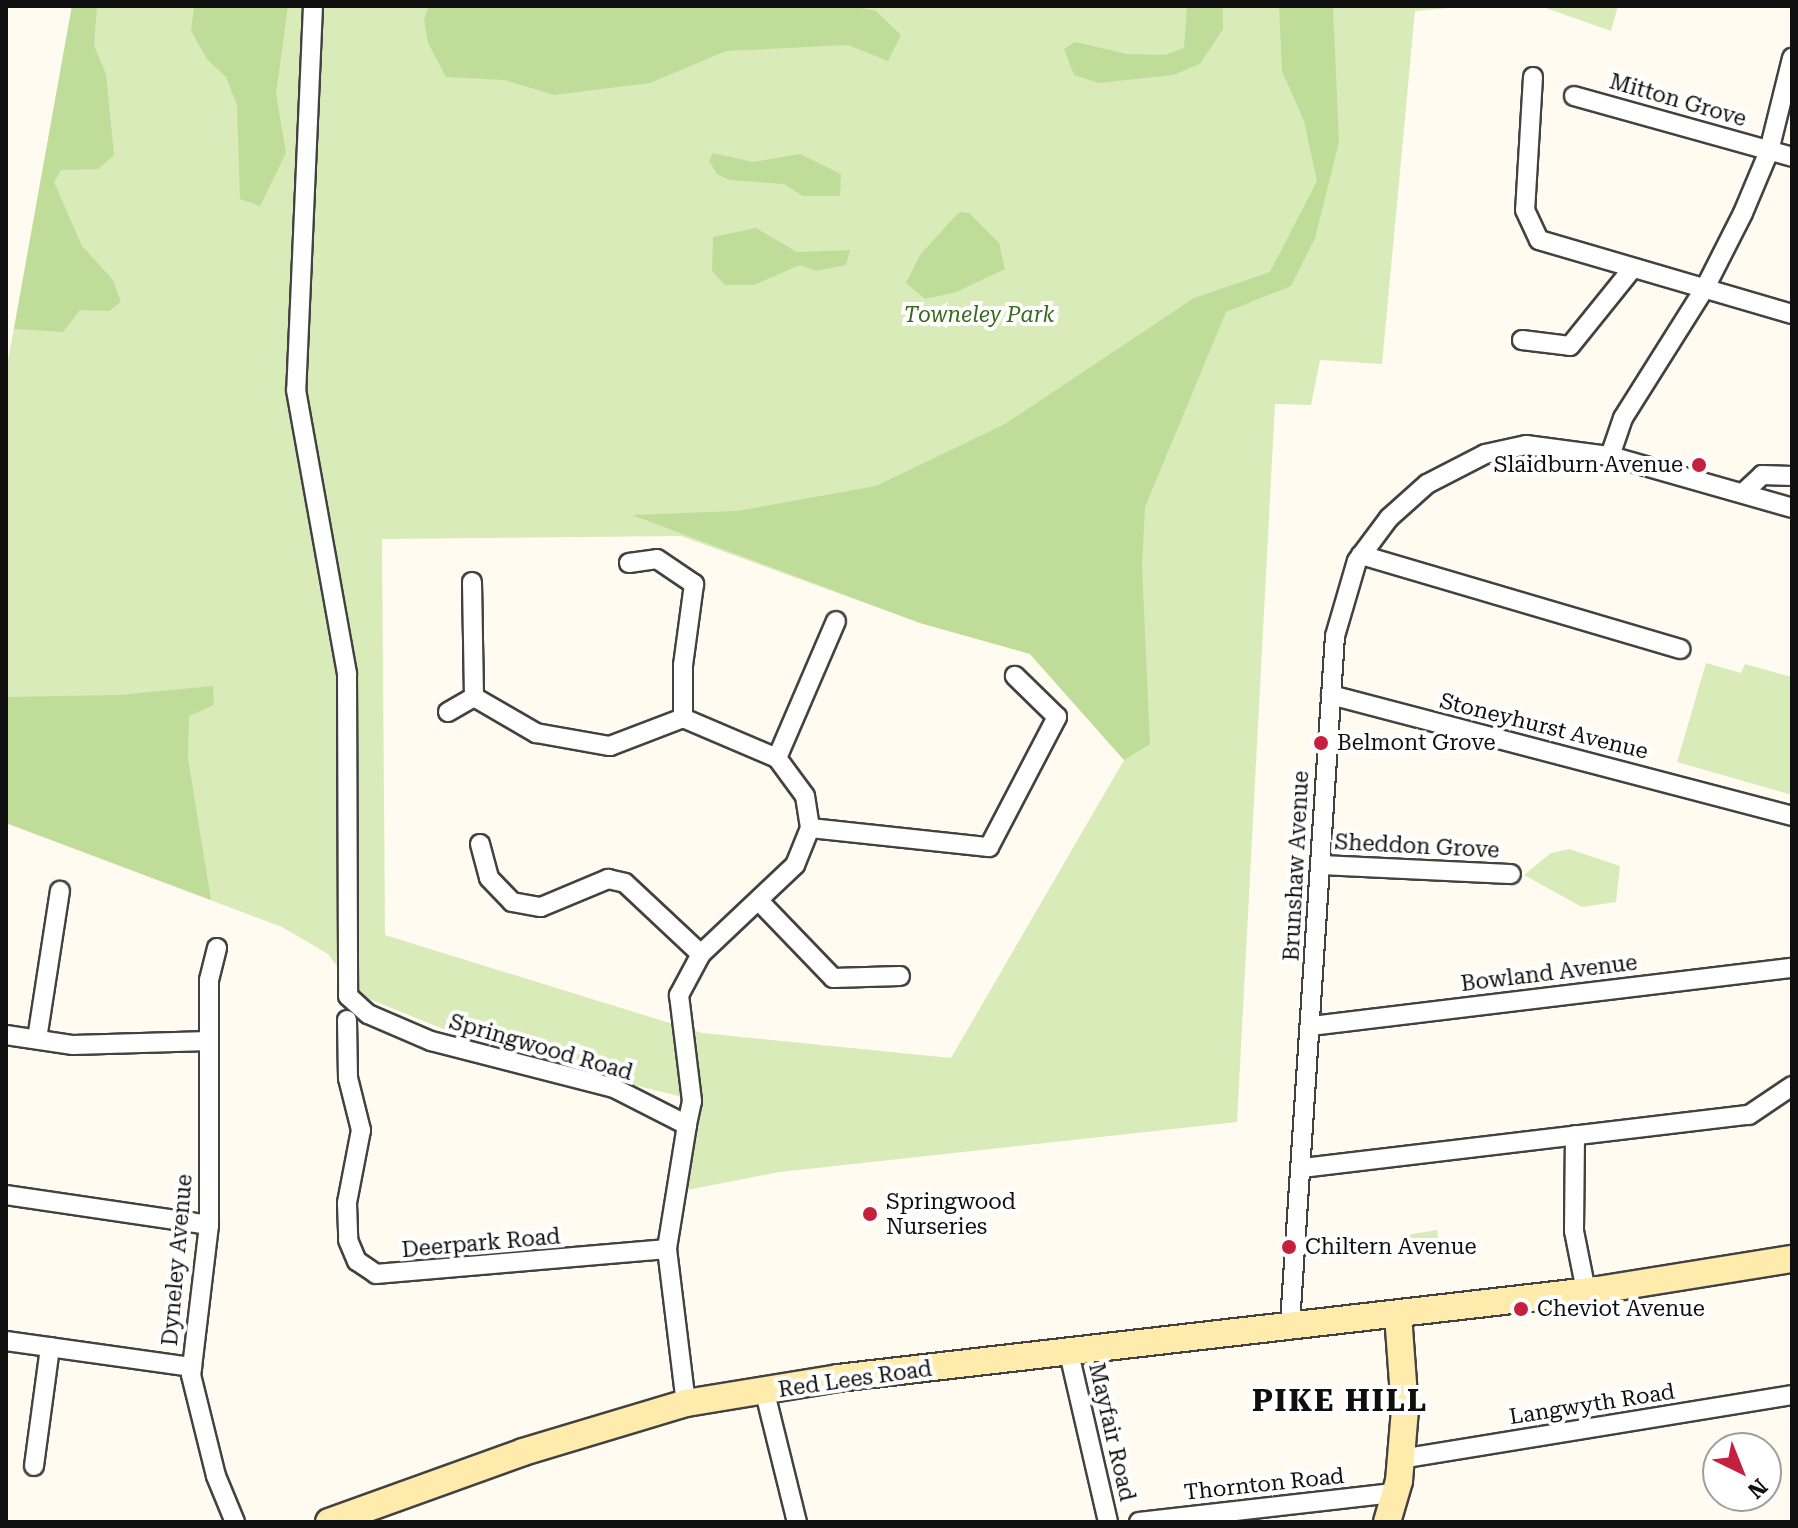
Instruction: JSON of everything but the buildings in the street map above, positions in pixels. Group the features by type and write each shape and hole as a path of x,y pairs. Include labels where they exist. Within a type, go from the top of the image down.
{"street":[{"name":"Springwood Road","path":"313,6 296,390 347,673 348,996 368,1014 431,1041 614,1088 687,1125"},
{"path":"1610,456 1623,418 1706,286 1769,151 1792,58"},
{"path":"1533,77 1525,210 1529,227 1554,248 1706,286 1792,314"},
{"name":"Mitton Grove","path":"1574,96 1792,157"},
{"path":"1522,340 1570,346 1633,268"},
{"name":"Brunshaw Avenue","path":"1290,1324 1335,636 1346,588 1361,555 1389,518 1427,484 1485,454 1526,445 1610,456 1792,508"},
{"path":"1743,493 1762,475 1792,476"},
{"path":"1361,555 1680,649"},
{"path":"629,563 657,559 694,584 683,665 683,718"},
{"path":"472,582 474,697"},
{"path":"777,758 836,621"},
{"path":"810,828 989,847 1057,717 1015,676"},
{"name":"Stoneyhurst Avenue","path":"1331,695 1792,816"},
{"path":"474,697 536,733 610,746 683,718 777,758 805,796 810,828 795,865 701,954 679,995 692,1101 667,1249 686,1403"},
{"path":"448,712 474,697"},
{"path":"480,844 489,878 512,902 541,907 608,879 625,883 701,954"},
{"name":"Sheddon Grove","path":"1320,865 1511,874"},
{"path":"37,1039 60,891"},
{"path":"759,901 833,978 900,976"},
{"name":"Dyneley Avenue","path":"217,948 210,962 209,1225 192,1367 195,1403 235,1522"},
{"name":"Bowland Avenue","path":"1311,1026 1792,968"},
{"name":"Deerpark Road","path":"347,1020 348,1078 361,1130 347,1203 348,1240 357,1261 376,1274 667,1249"},
{"path":"6,1035 73,1045 209,1041"},
{"path":"1302,1168 1749,1115 1792,1086"},
{"path":"1575,1135 1574,1231 1586,1291"},
{"path":"6,1195 209,1225"},
{"name":"Red Lees Road","path":"329,1522 523,1452 686,1403 765,1393 838,1378 1069,1353 1290,1324 1398,1315 1586,1291 1792,1259"},
{"path":"1387,1522 1401,1459 1405,1410 1398,1315"},
{"path":"6,1341 192,1367"},
{"path":"34,1466 50,1347"},
{"name":"Mayfair Road","path":"1069,1353 1108,1522"},
{"path":"765,1393 797,1522"},
{"name":"Langwyth Road","path":"1401,1459 1792,1395"},
{"name":"Thornton Road","path":"1139,1522 1217,1518 1395,1493"}],"green space":[{"name":"Towneley Park","path":"72,6 1474,6 1415,11 1382,364 1320,360 1311,405 1275,404 1237,1122 780,1172 687,1190 703,1102 500,1052 357,994 328,954 282,927 6,823 6,372","holes":["681,536 920,623 1030,654 1124,760 951,1058 702,1033 385,935 382,539"]},
{"path":"72,6 97,6 94,45 106,74 114,155 98,169 61,170 54,182 82,246 113,280 121,302 109,311 80,310 63,332 14,329"},
{"path":"194,6 288,6 276,94 286,153 260,206 240,199 237,105 226,77 207,59 191,31"},
{"path":"429,6 852,6 876,11 901,35 888,61 848,45 726,51 650,83 554,95 505,80 446,77 428,43 424,20"},
{"path":"1187,6 1223,8 1223,29 1200,64 1173,75 1099,83 1074,75 1064,49 1075,42 1127,54 1165,55 1184,48"},
{"path":"1279,6 1333,6 1339,142 1315,238 1291,286 1226,312 1145,507 1142,566 1150,744 1124,760 1030,654 920,623 632,515 737,511 876,486 1005,424 1194,298 1270,272 1317,181 1304,121 1282,71"},
{"path":"1540,6 1618,6 1611,31"},
{"path":"713,153 753,162 800,154 841,174 840,196 803,196 784,184 729,180 717,174 709,161"},
{"path":"959,212 969,213 999,243 1005,269 956,292 925,299 906,283 920,255"},
{"path":"756,228 797,252 850,250 846,265 816,271 800,265 754,285 725,285 712,271 713,237"},
{"path":"1706,663 1741,673 1745,664 1792,677 1792,795 1677,762"},
{"path":"213,686 214,705 189,716 188,758 211,900 6,823 6,697 119,695"},
{"path":"1569,849 1620,866 1616,902 1582,907 1524,875 1551,853"},
{"path":"1437,1230 1440,1252 1410,1256 1406,1235"}],"place":[{"name":"Slaidburn Avenue","path":"1699,465"},
{"name":"Belmont Grove","path":"1321,743"},
{"name":"Springwood Nurseries","path":"870,1214"},
{"name":"Chiltern Avenue","path":"1289,1247"},
{"name":"Cheviot Avenue","path":"1521,1309"}],"district":[{"name":"PIKE HILL","path":"1340,1401"}]}
